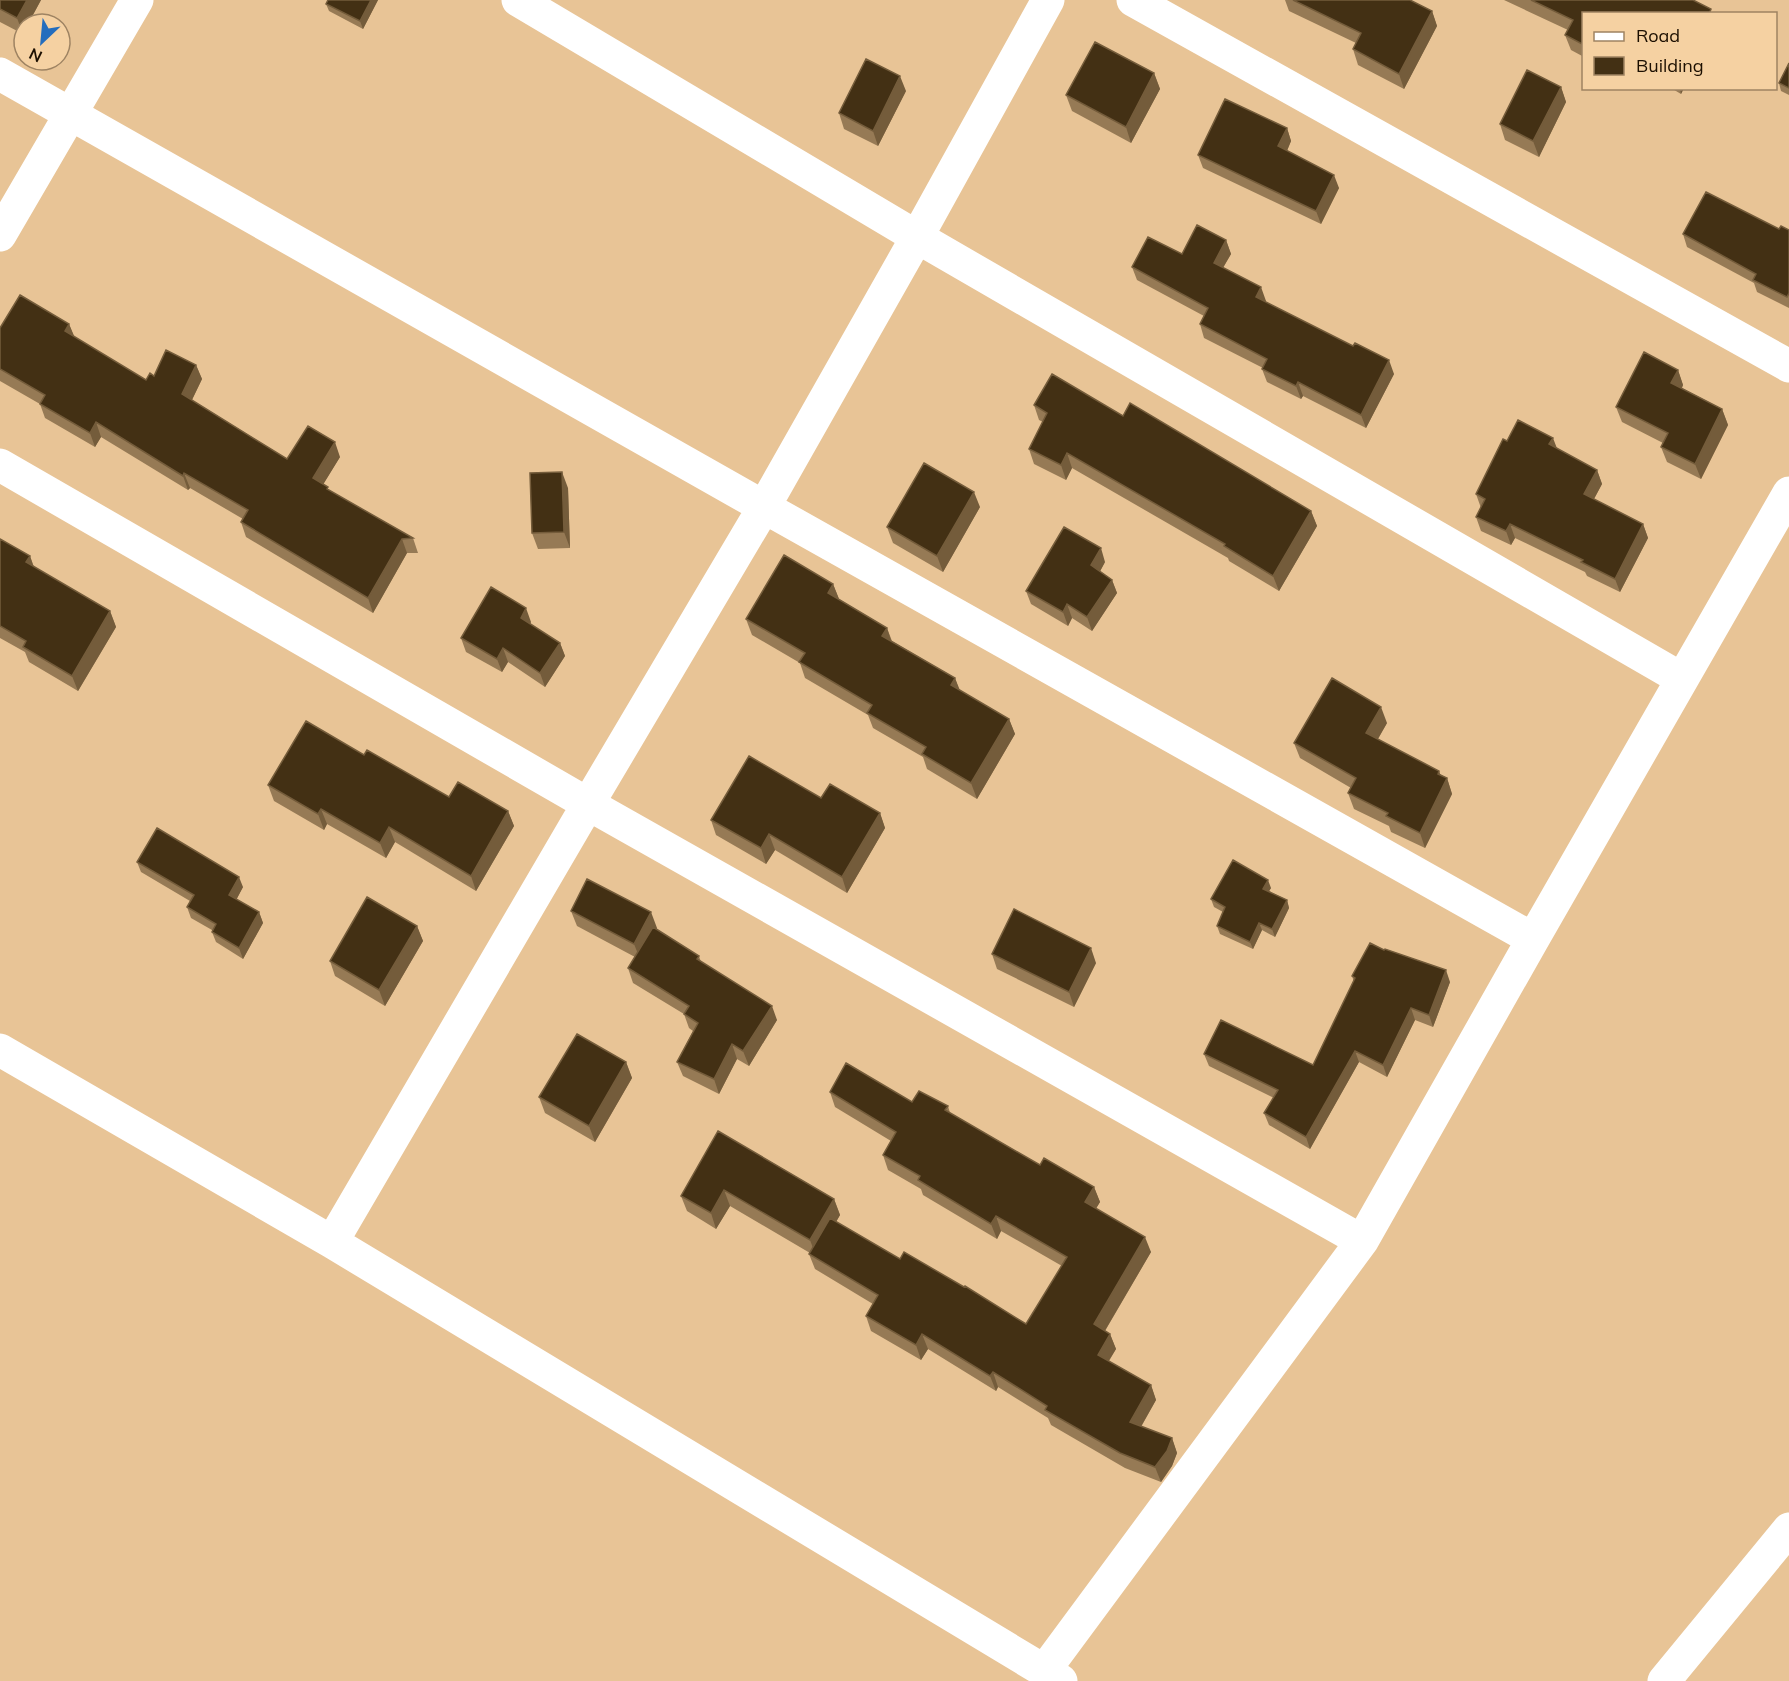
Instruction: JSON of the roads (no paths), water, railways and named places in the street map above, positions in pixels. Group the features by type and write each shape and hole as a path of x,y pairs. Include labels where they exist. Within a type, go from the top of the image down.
{"street":[{"path":"0,235 137,0"},
{"path":"518,0 917,237 1682,679"},
{"path":"332,1242 764,507 1048,0"},
{"path":"1133,0 1789,366"},
{"path":"0,74 1533,939"},
{"path":"0,465 588,804 1362,1241"},
{"path":"0,1050 332,1242 1052,1676 1362,1241 1789,493"},
{"path":"1664,1681 1789,1529"}]}
